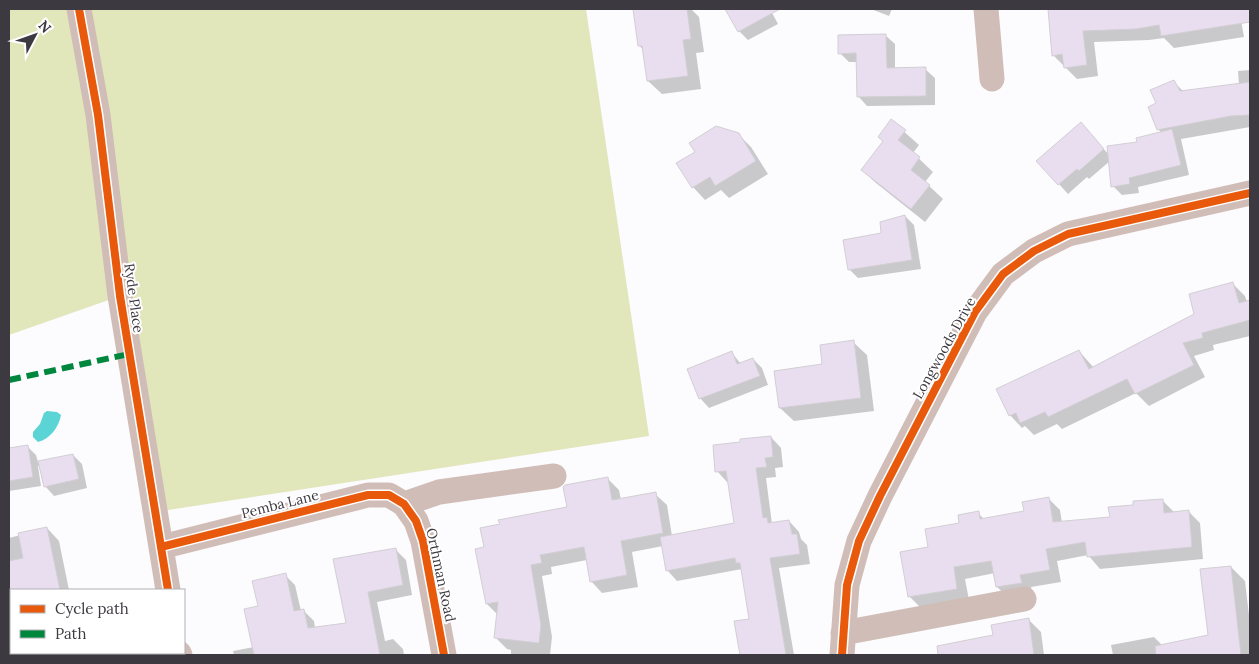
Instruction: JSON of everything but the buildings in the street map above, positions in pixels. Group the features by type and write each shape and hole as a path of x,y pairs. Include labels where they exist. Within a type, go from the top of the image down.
{"street":[{"name":"Ryde Place","path":"79,9 98,115 120,296 168,589"},
{"path":"986,9 992,80"},
{"name":"Longwoods Drive","path":"843,644 847,585 859,541 880,496 975,312 1003,274 1034,251 1068,234 1250,193"},
{"path":"404,504 439,492 554,476"},
{"name":"Pemba Lane","path":"161,546 368,494 389,495 404,504"},
{"name":"Orthman Road","path":"404,504 416,521 423,541 444,655"},
{"path":"843,644 1024,599"}],"green space":[{"path":"9,9 586,9 649,436 155,512 120,296 9,335"}],"water":[{"path":"47,411 57,412 61,415 60,419 50,435 38,442 33,437 33,432"}],"marked path":[{"path":"9,380 129,354"}],"cycle path":[{"path":"79,9 98,115 120,296 168,589"},
{"path":"842,655 847,585 859,541 880,496 975,312 1003,274 1034,251 1068,234 1250,193"},
{"path":"161,547 368,495 389,495 404,504 416,521 423,541 444,655"}]}
